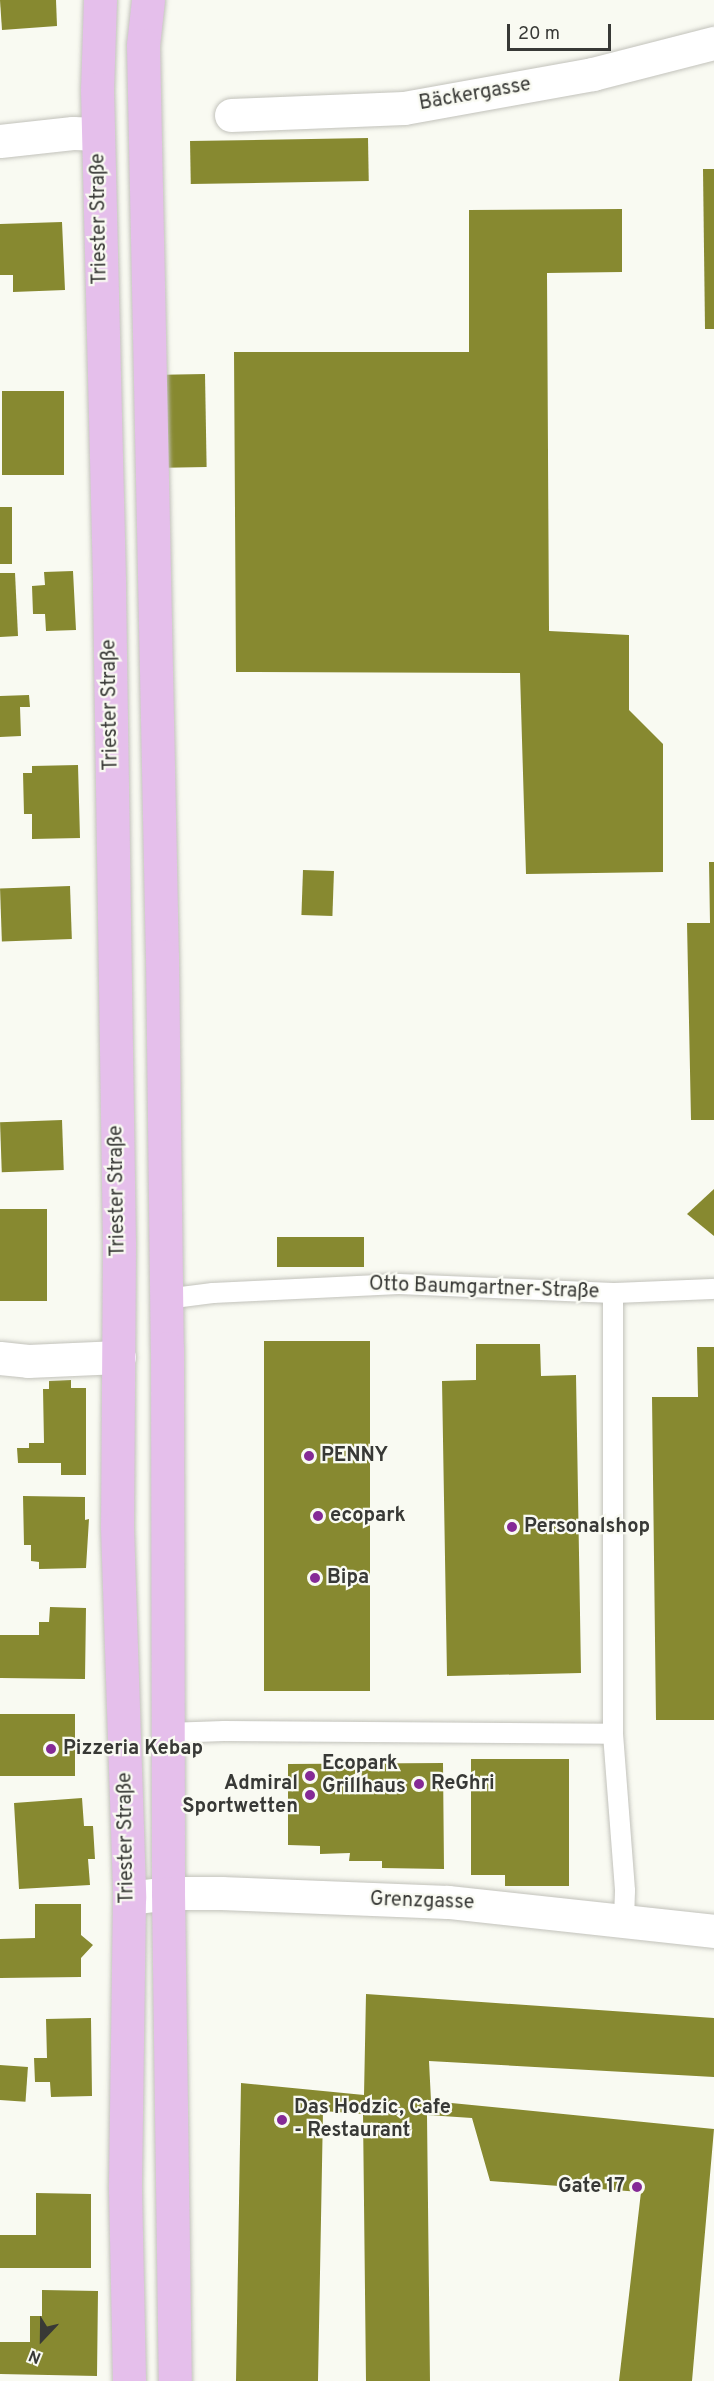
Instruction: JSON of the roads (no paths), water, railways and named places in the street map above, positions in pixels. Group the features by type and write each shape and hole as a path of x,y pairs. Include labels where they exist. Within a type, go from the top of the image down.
{"main road":[{"name":"Triester Straße","path":"100,0 98,134 109,588 119,1357 117,1527 129,1898 125,2188 129,2381"},
{"name":"Triester Straße","path":"148,0 144,57 166,1299 168,1893 175,2381"}],"street":[{"name":"Bäckergasse","path":"231,115 404,108 593,74 714,43"},
{"path":"0,141 73,133 98,134"},
{"path":"0,1359 28,1361 119,1357"},
{"name":"Grenzgasse","path":"129,1898 168,1893 448,1902 714,1931"}],"lane":[{"name":"Otto Baumgartner-Straße","path":"166,1299 213,1293 399,1284 613,1293 613,1734 625,1891 624,1922"},
{"path":"613,1293 714,1289"},
{"path":"167,1733 224,1731 613,1734"}],"place":[{"name":"PENNY","path":"309,1456"},
{"name":"ecopark","path":"318,1516"},
{"name":"Personalshop","path":"512,1527"},
{"name":"Bipa","path":"315,1578"},
{"name":"Pizzeria Kebap","path":"51,1749"},
{"name":"Ecopark Grillhaus","path":"310,1776"},
{"name":"ReGhri","path":"419,1784"},
{"name":"Admiral Sportwetten","path":"310,1795"},
{"name":"Das Hodzic, Cafe - Restaurant","path":"282,2120"},
{"name":"Gate 17","path":"637,2187"}]}
